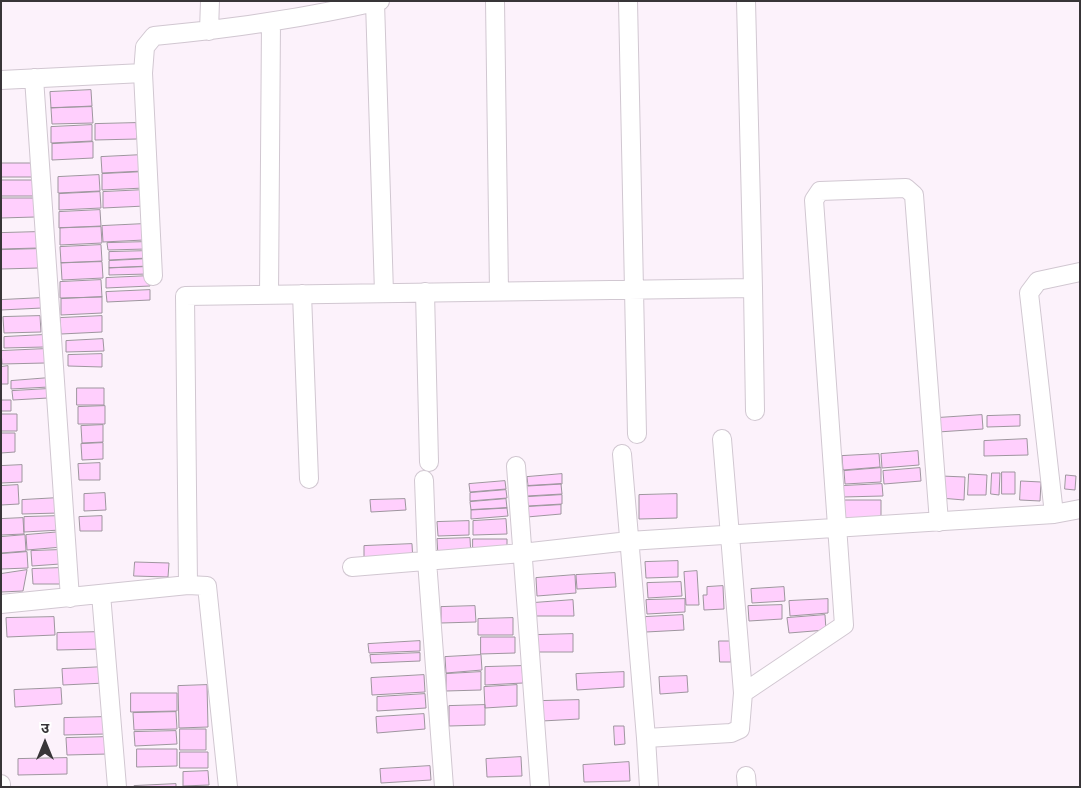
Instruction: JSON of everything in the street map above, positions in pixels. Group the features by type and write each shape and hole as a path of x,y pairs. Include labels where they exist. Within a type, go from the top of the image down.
{"street":[{"path":"209,31 210,1"},
{"path":"495,1 498,291"},
{"path":"628,1 637,434"},
{"path":"746,1 754,411"},
{"path":"153,276 143,73 145,47 154,36 209,31 271,22 331,7 377,2 384,293"},
{"path":"269,295 271,22"},
{"path":"1,80 143,73"},
{"path":"34,78 70,598"},
{"path":"744,693 844,625 827,409 814,200 820,191 906,188 914,195 939,522"},
{"path":"1054,514 1029,293 1038,281 1080,272"},
{"path":"188,585 185,296 753,288"},
{"path":"424,292 429,462"},
{"path":"302,294 309,479"},
{"path":"646,738 732,734 740,729 744,693 722,440"},
{"path":"622,454 649,787"},
{"path":"516,466 540,787"},
{"path":"424,480 444,787"},
{"path":"352,567 629,542 1054,514 1080,509"},
{"path":"1,604 188,585 207,586 228,787"},
{"path":"101,594 117,787"}],"building":[{"path":"91,90 92,106 51,108 50,92"},
{"path":"92,107 93,123 52,124 51,108"},
{"path":"136,123 137,139 95,140 95,124"},
{"path":"92,125 92,141 51,143 51,127"},
{"path":"93,142 93,158 52,160 52,144"},
{"path":"142,155 143,171 102,173 101,157"},
{"path":"1,163 34,163 34,177 1,177"},
{"path":"143,172 144,188 102,190 102,174"},
{"path":"99,175 100,191 58,193 58,177"},
{"path":"1,180 37,180 37,196 1,196"},
{"path":"144,190 145,206 103,208 103,192"},
{"path":"100,192 101,208 59,210 59,194"},
{"path":"1,198 35,198 35,217 1,218"},
{"path":"100,210 101,226 59,228 59,212"},
{"path":"144,224 144,240 103,242 102,226"},
{"path":"101,227 102,243 60,245 60,228"},
{"path":"38,232 38,248 1,249 1,233"},
{"path":"146,242 146,249 108,250 107,243"},
{"path":"101,245 102,261 61,263 60,247"},
{"path":"39,249 39,268 1,269 1,250"},
{"path":"147,251 148,258 109,260 109,252"},
{"path":"147,259 148,266 109,268 109,261"},
{"path":"102,262 103,278 62,280 61,263"},
{"path":"148,267 148,274 109,275 109,268"},
{"path":"149,276 150,286 106,288 106,278"},
{"path":"101,280 102,297 60,298 60,282"},
{"path":"150,290 150,300 107,302 106,292"},
{"path":"102,297 102,313 61,315 61,299"},
{"path":"42,298 42,308 1,310 1,300"},
{"path":"40,316 41,332 4,333 3,317"},
{"path":"102,316 102,332 61,334 60,318"},
{"path":"43,335 44,347 4,348 4,337"},
{"path":"103,339 104,351 66,352 66,341"},
{"path":"45,349 45,363 2,364 1,351"},
{"path":"102,354 102,367 68,366 68,355"},
{"path":"8,366 8,384 1,384 1,367"},
{"path":"49,378 49,387 11,389 11,381"},
{"path":"77,388 104,388 104,405 77,405"},
{"path":"47,389 48,398 13,400 12,391"},
{"path":"1,400 11,400 11,411 1,411"},
{"path":"105,406 105,424 78,424 78,407"},
{"path":"1,414 17,414 17,431 1,431"},
{"path":"982,415 983,429 938,432 937,418"},
{"path":"1020,415 1020,426 987,427 987,416"},
{"path":"103,425 103,442 82,443 81,426"},
{"path":"1,433 15,433 15,452 1,453"},
{"path":"1027,439 1028,455 984,456 984,441"},
{"path":"103,443 103,459 82,460 81,444"},
{"path":"918,451 919,465 882,468 881,454"},
{"path":"879,454 880,467 843,470 842,456"},
{"path":"100,463 100,480 79,480 78,464"},
{"path":"22,465 22,482 1,483 1,466"},
{"path":"881,468 881,482 845,484 844,471"},
{"path":"920,468 921,481 884,484 883,471"},
{"path":"1002,472 1015,472 1015,494 1002,494"},
{"path":"992,473 1000,473 999,495 991,494"},
{"path":"562,474 562,484 528,486 527,477"},
{"path":"969,474 987,475 986,495 968,495"},
{"path":"1066,475 1076,476 1075,490 1065,489"},
{"path":"941,476 965,477 964,500 940,498"},
{"path":"505,481 506,489 470,492 469,484"},
{"path":"1021,481 1041,482 1040,501 1020,500"},
{"path":"561,484 562,494 527,496 527,486"},
{"path":"882,484 883,496 842,497 842,486"},
{"path":"18,485 19,504 1,505 1,486"},
{"path":"506,490 507,498 470,501 470,493"},
{"path":"105,493 106,510 84,511 84,494"},
{"path":"677,494 677,518 639,519 639,495"},
{"path":"562,495 562,504 528,506 527,497"},
{"path":"58,498 59,513 22,514 22,500"},
{"path":"405,499 406,510 371,512 370,500"},
{"path":"506,499 507,508 471,510 470,502"},
{"path":"842,500 881,500 881,517 842,518"},
{"path":"561,505 561,514 527,517 526,507"},
{"path":"507,508 508,516 471,519 471,510"},
{"path":"60,516 61,530 24,532 24,517"},
{"path":"102,516 102,531 80,531 79,517"},
{"path":"23,518 24,534 1,535 1,519"},
{"path":"506,519 507,534 473,535 473,521"},
{"path":"469,521 469,535 438,536 437,522"},
{"path":"61,532 62,547 27,550 26,535"},
{"path":"25,535 26,551 1,553 1,537"},
{"path":"470,538 471,556 438,557 437,539"},
{"path":"473,539 507,539 507,554 473,554"},
{"path":"412,544 413,561 364,563 364,546"},
{"path":"59,550 60,564 32,566 31,551"},
{"path":"27,552 28,568 1,569 1,554"},
{"path":"678,561 678,577 646,578 645,562"},
{"path":"135,562 169,563 168,577 134,576"},
{"path":"60,568 61,584 33,584 32,569"},
{"path":"27,570 23,591 1,592 1,574"},
{"path":"697,571 699,605 686,605 684,572"},
{"path":"615,573 616,587 577,589 576,575"},
{"path":"575,575 576,593 537,596 536,578"},
{"path":"681,582 682,596 648,598 647,583"},
{"path":"723,586 724,609 704,610 703,595 707,595 707,587"},
{"path":"784,587 785,601 752,603 751,589"},
{"path":"685,599 685,612 647,614 646,600"},
{"path":"828,599 828,613 790,616 789,601"},
{"path":"573,600 574,616 534,616 533,603"},
{"path":"782,605 782,619 749,621 748,606"},
{"path":"475,606 476,622 441,623 441,607"},
{"path":"683,615 684,630 646,632 645,617"},
{"path":"825,615 826,630 789,633 787,618"},
{"path":"54,617 55,635 7,637 6,618"},
{"path":"513,618 513,635 478,635 478,619"},
{"path":"101,632 101,649 57,650 57,633"},
{"path":"573,634 573,652 538,652 537,635"},
{"path":"481,637 515,637 515,653 481,654"},
{"path":"420,641 420,651 369,653 368,644"},
{"path":"719,641 730,641 731,662 720,662"},
{"path":"420,653 420,661 371,663 370,655"},
{"path":"481,655 482,670 446,673 445,657"},
{"path":"522,666 523,683 485,685 485,667"},
{"path":"104,667 105,683 63,685 62,669"},
{"path":"481,672 481,690 446,691 446,674"},
{"path":"624,672 624,687 577,690 576,674"},
{"path":"424,675 425,692 372,695 371,678"},
{"path":"687,676 688,692 660,694 659,677"},
{"path":"207,685 208,727 179,728 178,686"},
{"path":"517,685 517,706 485,708 484,687"},
{"path":"61,688 62,704 15,707 14,690"},
{"path":"131,693 177,693 177,711 131,712"},
{"path":"425,694 426,708 377,711 377,697"},
{"path":"579,700 579,719 542,721 541,701"},
{"path":"485,705 485,725 449,726 449,706"},
{"path":"176,712 177,729 134,730 133,713"},
{"path":"424,714 425,729 377,733 376,717"},
{"path":"105,717 106,734 64,735 64,718"},
{"path":"614,726 624,726 625,744 615,745"},
{"path":"180,729 206,729 206,750 180,750"},
{"path":"176,731 177,744 135,746 134,732"},
{"path":"107,737 108,754 67,755 66,738"},
{"path":"137,749 177,749 177,766 137,767"},
{"path":"180,752 208,752 208,768 180,768"},
{"path":"521,757 522,776 487,777 486,759"},
{"path":"67,758 67,774 18,775 18,759"},
{"path":"629,762 630,781 584,782 583,765"},
{"path":"430,766 431,780 381,783 380,769"},
{"path":"208,771 209,785 183,786 183,772"},
{"path":"176,784 176,787 134,787 134,786"}]}
